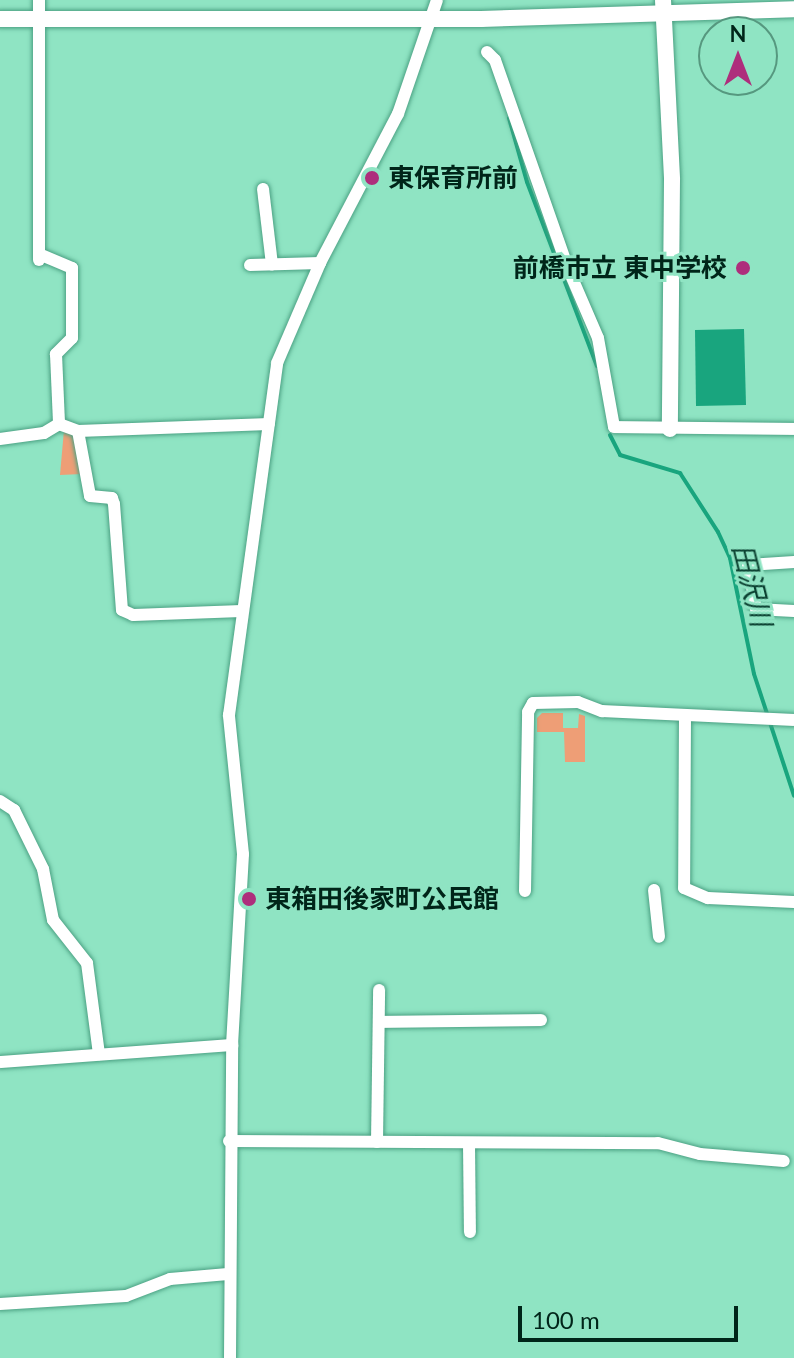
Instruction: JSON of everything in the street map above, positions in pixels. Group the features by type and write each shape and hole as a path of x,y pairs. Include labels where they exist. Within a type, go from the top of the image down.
{"street":[{"path":"39,0 39,257 66,261 72,268 72,338 56,354 59,424"},
{"path":"230,1358 229,1141 243,854 229,715 269,424 280,353 320,263 385,144 434,19 437,0"},
{"path":"0,19 434,19 665,8 794,9"},
{"path":"665,8 670,429"},
{"path":"487,52 495,60 567,266 598,338 614,427 794,429"},
{"path":"263,189 272,264"},
{"path":"250,265 320,263"},
{"path":"59,424 78,431 269,424"},
{"path":"0,439 44,433 59,424"},
{"path":"78,431 90,496 112,498 122,610 133,615 242,611"},
{"path":"794,562 748,565 756,609 794,611"},
{"path":"525,891 529,706 578,702 602,711 794,720"},
{"path":"685,716 684,888 708,898 794,902"},
{"path":"0,801 14,810 43,869 53,920 87,963 99,1054"},
{"path":"654,890 659,937"},
{"path":"377,1142 379,990"},
{"path":"379,1022 541,1020"},
{"path":"0,1062 232,1045"},
{"path":"229,1141 658,1143 700,1154 784,1161"},
{"path":"469,1143 470,1232"},
{"path":"0,1304 126,1296 170,1279 228,1274"}],"shaded area":[{"path":"744,329 746,405 696,406 695,330"},
{"path":"64,430 76,434 82,474 60,475"},
{"path":"542,713 563,713 563,728 578,728 579,714 585,716 585,762 565,762 564,732 537,732 537,718"}],"waterway":[{"name":"田沢川","path":"509,118 527,182 597,366"},
{"name":"田沢川","path":"610,435 620,455 680,473 718,532 730,558 754,674 794,796"}],"place":[{"name":"東保育所前","path":"372,178"},
{"name":"前橋市立 東中学校","path":"743,268"},
{"name":"東箱田後家町公民館","path":"249,899"}]}
